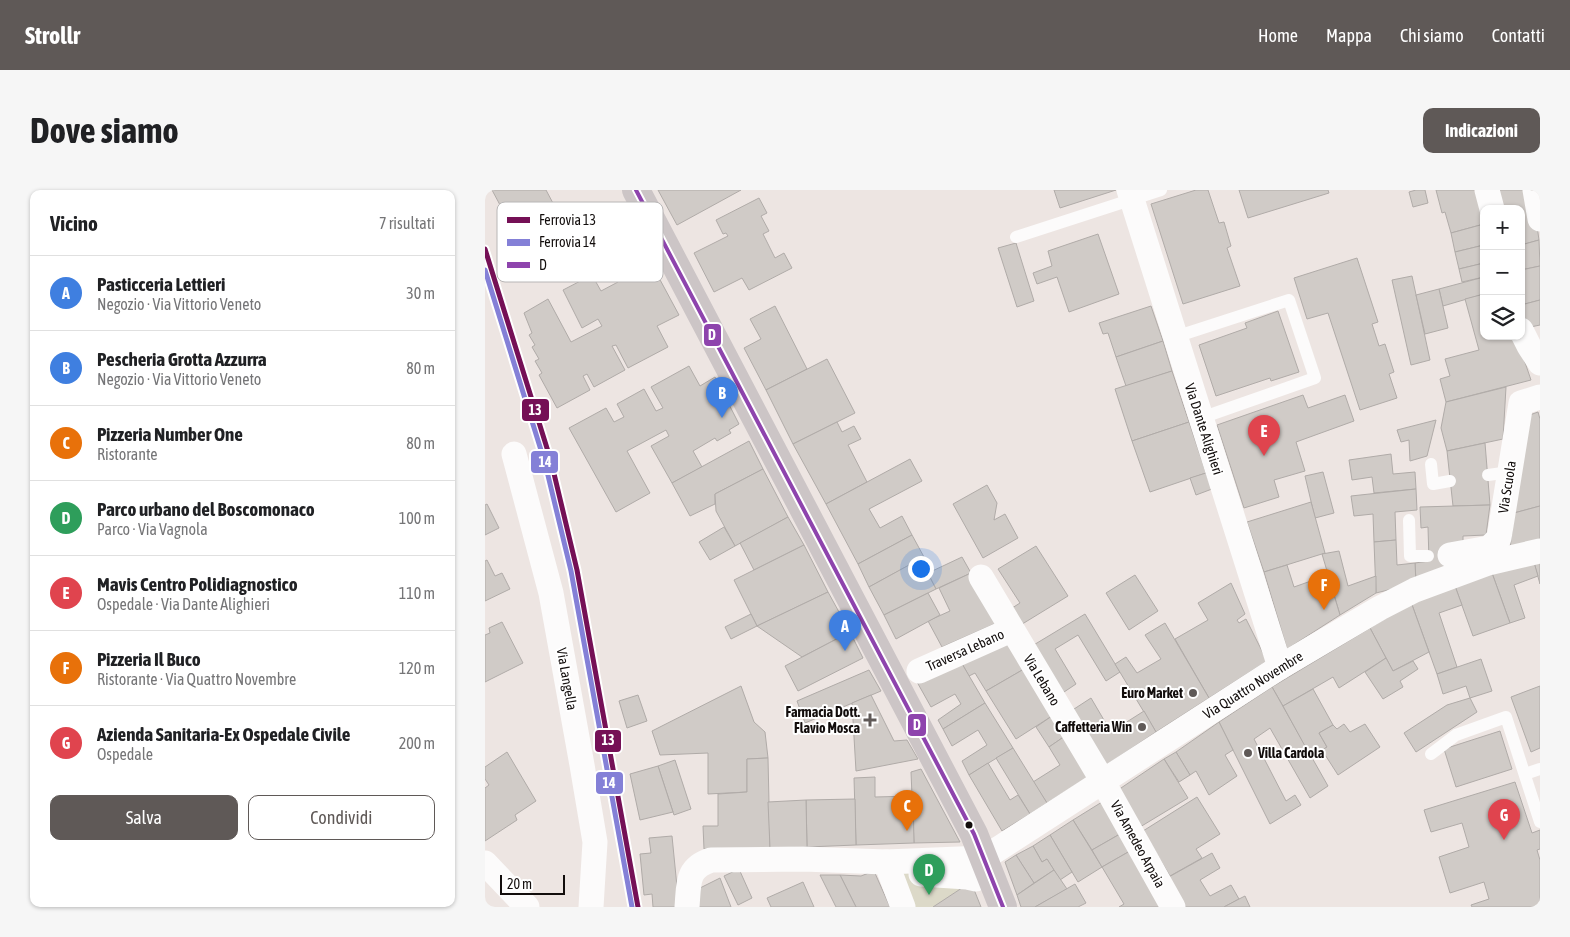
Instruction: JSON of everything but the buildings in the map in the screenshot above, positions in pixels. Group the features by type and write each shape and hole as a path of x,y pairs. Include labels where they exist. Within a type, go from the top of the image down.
{"main road":[{"path":"636,190 642,202"},
{"path":"663,241 974,834 980,868 1003,907"}],"street":[{"path":"1487,190 1491,205"},
{"path":"1535,190 1540,219"},
{"name":"Via Dante Alighieri","path":"1131,195 1279,667"},
{"path":"1525,338 1540,363"},
{"name":"Via Scuola","path":"1439,555 1489,548 1499,538 1499,474 1521,403 1540,397"},
{"name":"Via Langella","path":"514,454 551,593 582,765 595,842 591,907"},
{"name":"Via Quattro Novembre","path":"980,868 1103,782 1279,667 1380,608 1415,590 1488,563 1540,551"},
{"name":"Via Lebano","path":"981,577 1103,782"},
{"name":"Traversa Lebano","path":"919,671 1011,630"},
{"name":"Via Amedeo Arpaia","path":"1103,782 1173,907"},
{"path":"687,907 691,875 699,865 711,860 803,859 893,867 980,868"},
{"path":"485,863 527,907"},
{"path":"893,867 903,907"}],"lane":[{"path":"1016,237 1131,195 1161,190"},
{"path":"1175,337 1289,300 1315,378 1201,418"},
{"path":"1431,464 1433,484 1450,481"},
{"path":"1409,520 1410,556 1439,555"},
{"path":"1431,754 1456,734 1506,717 1540,822"},
{"path":"1525,774 1540,769"}],"shaded area":[{"path":"901,869 976,879 933,907 910,907"}],"rail line":[{"name":"13","path":"485,249 551,461 577,570 638,907"},
{"name":"14","path":"485,270 545,463 571,571 632,907"}],"transit line":[{"name":"D","path":"636,190 642,202"},
{"name":"D","path":"663,241 974,834 1003,907"}],"place":[{"name":"Pescheria Grotta Azzurra","path":"722,418"},
{"name":"Mavis Centro Polidiagnostico","path":"1264,456"},
{"name":"Pizzeria Il Buco","path":"1324,610"},
{"name":"Pasticceria Lettieri","path":"845,651"},
{"name":"Euro Market","path":"1193,693"},
{"name":"Farmacia Dott. Flavio Mosca","path":"870,720"},
{"name":"Caffetteria Win","path":"1142,727"},
{"name":"Villa Cardola","path":"1248,753"},
{"name":"Pizzeria Number One","path":"907,831"},
{"name":"Azienda Sanitaria-Ex Ospedale Civile","path":"1504,840"},
{"name":"Parco urbano del Boscomonaco","path":"929,895"}]}
